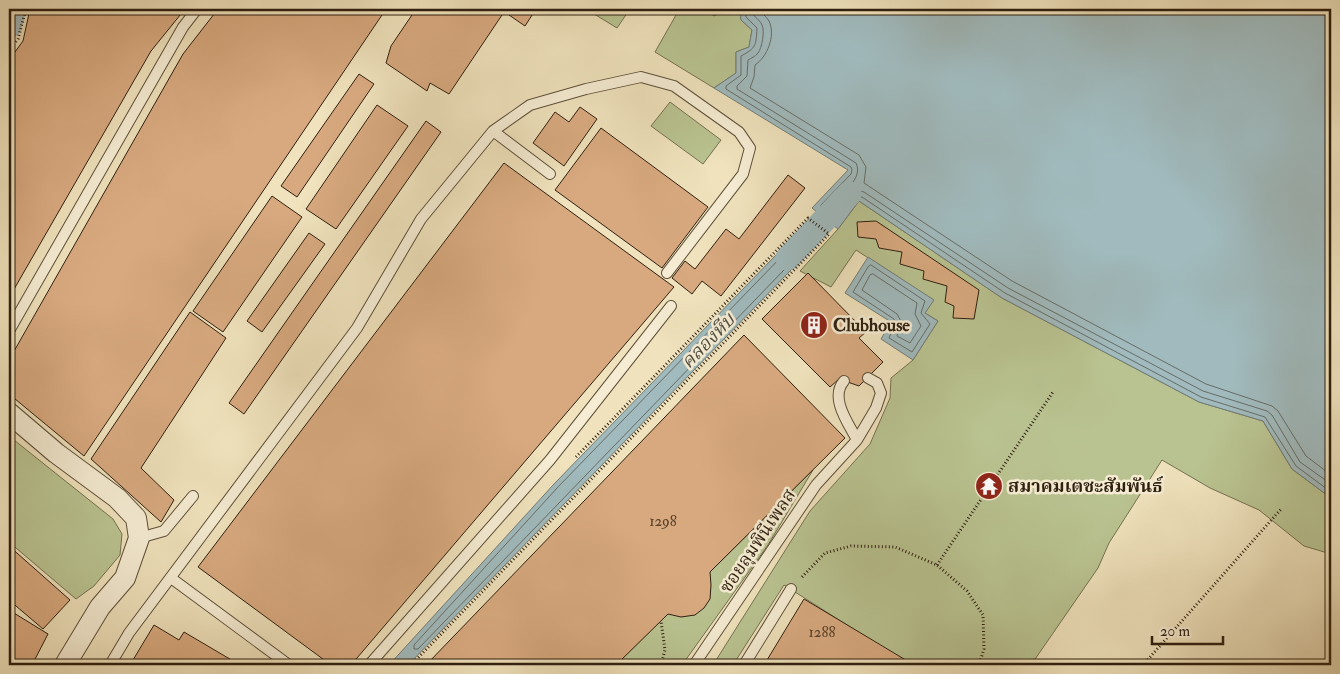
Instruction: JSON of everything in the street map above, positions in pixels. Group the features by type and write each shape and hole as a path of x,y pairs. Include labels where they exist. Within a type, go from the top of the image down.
{"street":[{"path":"9,413 56,454 117,498 136,518 139,538 125,578 100,607 65,665"}],"lane":[{"path":"9,331 183,27 197,9"},
{"path":"110,665 129,633 172,578 278,432 358,328 421,219 493,131 530,105 586,89 641,77 674,86 739,132 750,148 743,174 667,273"},
{"path":"493,131 550,174"},
{"path":"368,665 550,460 671,306"},
{"name":"ซอยลุมพินีเพลส","path":"694,665 816,485 857,440 876,408 882,393 877,383 868,378"},
{"path":"844,381 840,386 838,399 857,440"},
{"path":"139,538 164,531 193,496"},
{"path":"172,578 289,665"},
{"path":"744,665 790,589"}],"path":[{"path":"9,50 18,38 26,9"},
{"path":"411,665 829,234 808,218 573,460"},
{"path":"937,566 1052,392"},
{"path":"1142,665 1282,508"},
{"path":"790,589 825,553 851,546 895,547 937,566 967,591 983,615 984,649 980,665"},
{"path":"661,621 665,650 661,665"}],"green space":[{"path":"586,9 630,9 617,28"},
{"path":"665,9 705,9 714,16 729,9 740,9 741,20 752,30 749,47 736,52 736,73 714,88 655,52 676,15"},
{"path":"670,102 721,140 703,164 651,126"},
{"name":"สมาคมเตชะสัมพันธ์","path":"859,201 1002,298 1199,402 1263,421 1292,469 1331,498 1331,554 1304,546 1259,510 1210,488 1162,460 1109,543 1098,568 1031,665 910,665 784,585 733,665 713,665 810,511 870,444 890,398 891,378 913,360 938,321 925,313 933,300 856,250 831,287 800,271 838,229"},
{"path":"9,436 113,519 122,534 120,555 94,586 76,599 9,542"},
{"path":"813,470 768,545 682,665 616,665"}],"water":[{"path":"740,9 1331,9 1331,498 1292,469 1263,421 1199,402 1002,298 859,201 838,229 812,208 848,170 714,88 736,73 736,52 749,47 752,30 741,20"},
{"path":"805,225 820,240 408,665 389,665 554,484"},
{"path":"868,257 934,300 925,313 938,321 913,360 881,339 891,322 845,293"}],"building":[{"path":"30,9 185,9 151,51 9,298 9,60 23,41"},
{"path":"218,9 373,9 382,15 84,456 9,394 9,360 183,54"},
{"path":"416,9 506,9 449,94 430,83 427,91 386,63 391,46"},
{"path":"513,9 536,9 525,26 509,15"},
{"path":"359,74 374,84 297,197 281,186"},
{"path":"377,105 408,126 336,229 306,209"},
{"path":"580,107 597,119 564,166 533,143 555,112 569,122"},
{"path":"426,121 441,132 244,414 229,403"},
{"path":"601,128 708,207 662,268 555,190"},
{"path":"504,163 674,287 351,665 331,665 198,567"},
{"path":"788,175 805,188 721,296 702,281 692,294 672,278 685,261 695,269 726,229 739,239"},
{"path":"272,196 302,217 223,332 193,311"},
{"path":"876,221 979,290 974,319 953,318 954,306 945,302 947,286 923,279 924,271 900,264 902,252 879,248 876,239 858,237 857,222"},
{"path":"309,233 325,244 262,332 247,321"},
{"name":"Clubhouse","path":"808,273 866,332 859,338 883,362 859,386 839,379 830,387 762,319"},
{"path":"190,312 226,338 141,468 174,500 161,522 91,459"},
{"path":"744,335 845,438 710,572 710,599 704,608 695,615 681,617 668,614 616,665 426,665"},
{"path":"9,546 70,600 43,629 9,600"},
{"path":"804,599 914,665 764,665"},
{"path":"9,610 48,634 32,665 9,665"},
{"path":"154,625 179,640 184,632 240,665 130,665"}],"waterway":[{"path":"9,26 14,9"},
{"name":"คลองหีบ","path":"788,258 849,194"}],"place":[{"name":"Clubhouse","path":"814,325"},
{"name":"สมาคมเตชะสัมพันธ์","path":"989,486"}]}
